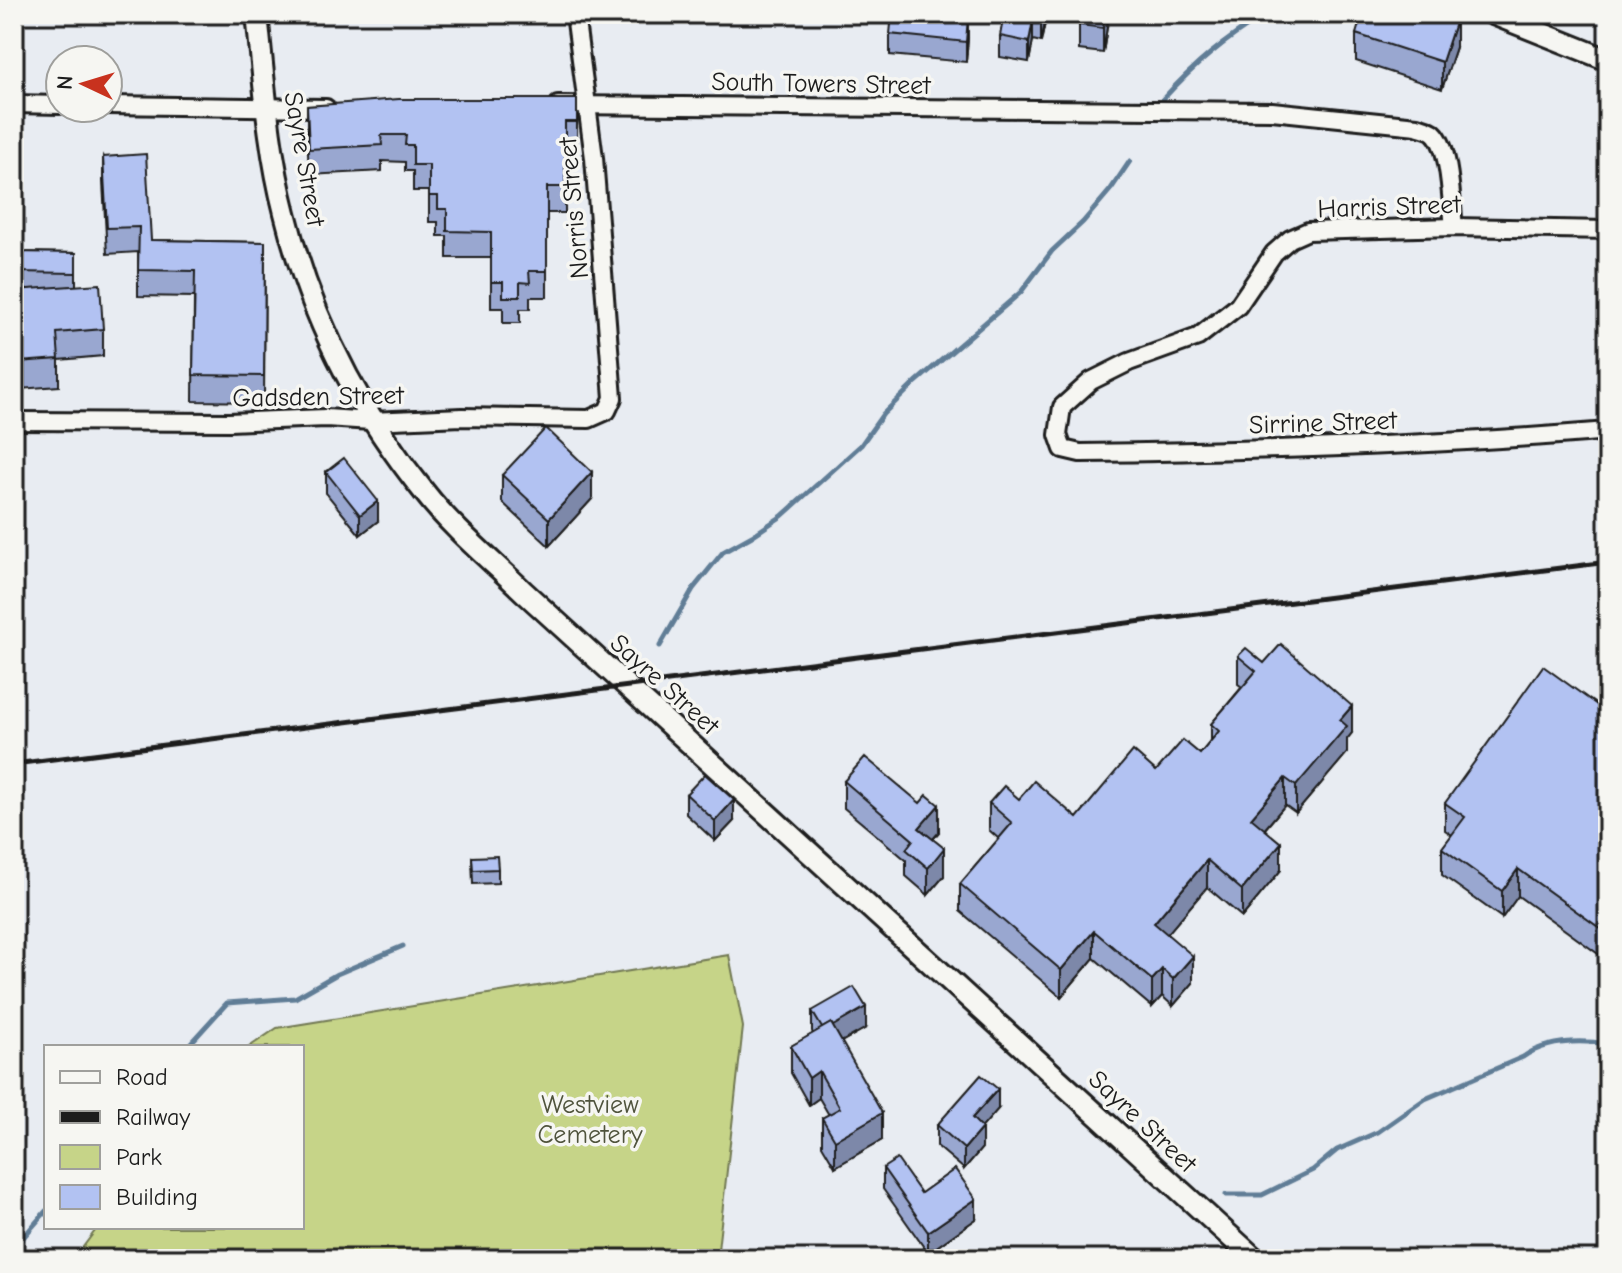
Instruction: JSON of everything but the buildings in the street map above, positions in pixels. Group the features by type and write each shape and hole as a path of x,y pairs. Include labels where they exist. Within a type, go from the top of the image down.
{"main road":[{"name":"Sayre Street","path":"257,14 284,210 300,269 330,343 371,421 426,495 524,592 1255,1259"},
{"path":"1493,14 1608,60"}],"street":[{"name":"Norris Street","path":"575,14 587,104 613,398"},
{"path":"14,104 44,105"},
{"path":"124,105 337,108"},
{"name":"South Towers Street","path":"540,105 1272,111 1417,126 1433,132 1440,143 1454,227"},
{"name":"Harris Street","path":"1060,427 1062,407 1091,381 1129,362 1198,337 1238,306 1274,253 1290,239 1308,231 1454,227 1608,230"},
{"name":"Gadsden Street","path":"14,421 229,422 326,418 371,421 462,417 589,419 607,411 613,398"},
{"name":"Sirrine Street","path":"1060,427 1058,435 1063,449 1080,453 1203,452 1539,437 1608,431"}],"green space":[{"name":"Westview Cemetery","path":"729,955 743,1027 717,1259 74,1259 96,1229 304,1229 304,1045 252,1045 277,1028"}],"waterway":[{"path":"1162,100 1211,53 1266,14"},
{"path":"660,646 693,589 723,552 782,516 861,445 883,414 916,382 1021,292 1052,251 1083,222 1111,189 1130,161"},
{"path":"189,1045 227,1003 295,998 337,974 403,946"},
{"path":"1226,1195 1262,1195 1313,1170 1337,1150 1378,1132 1425,1099 1542,1047 1575,1042 1608,1044"},
{"path":"14,1248 44,1213"}],"railway":[{"path":"14,764 1608,562"}]}
